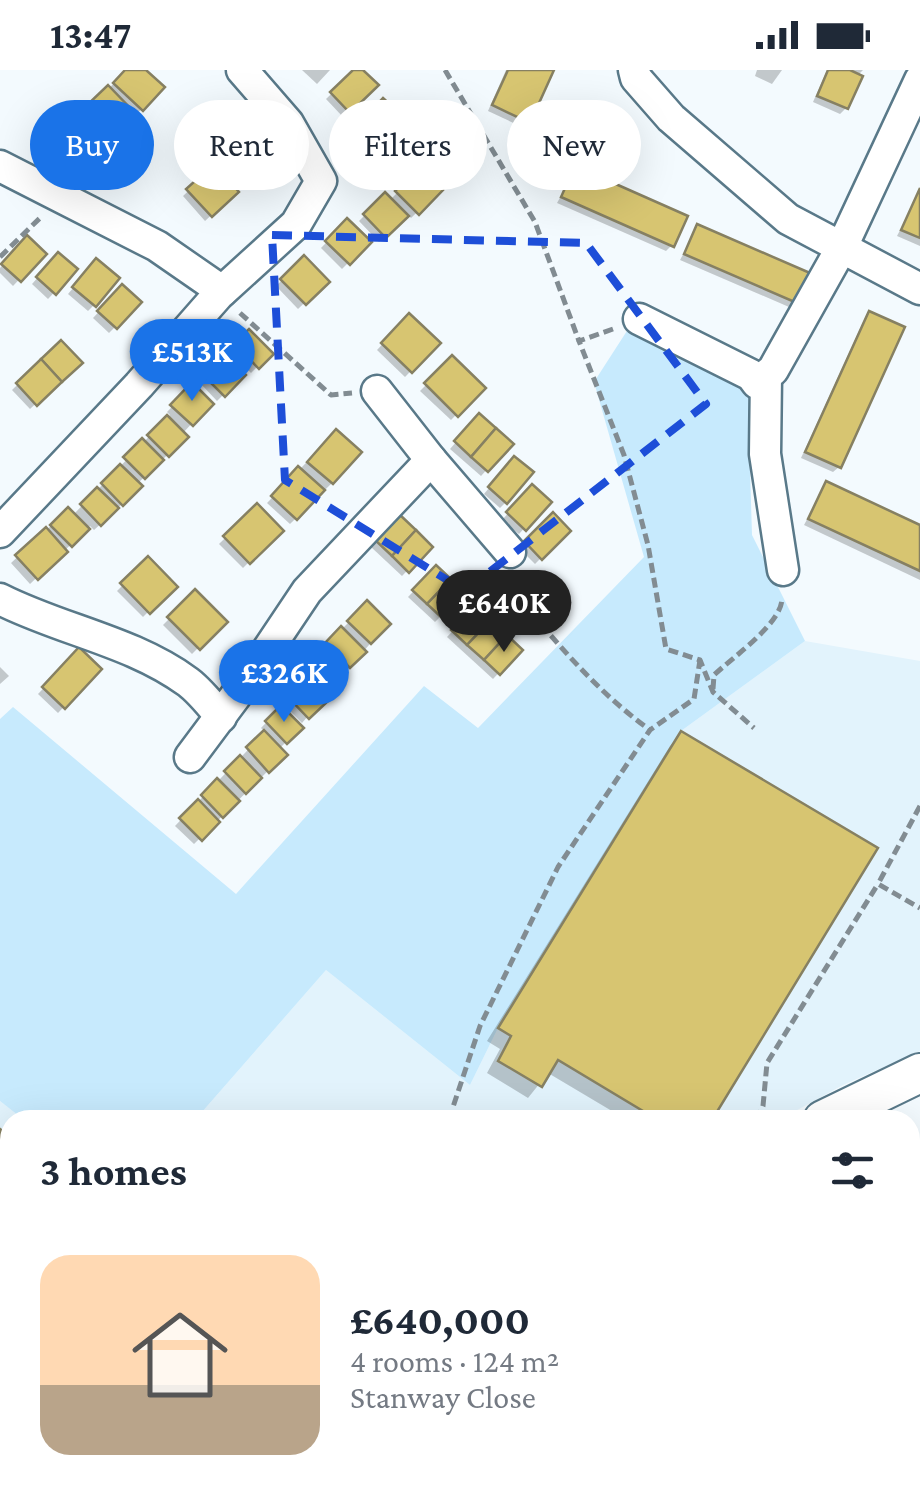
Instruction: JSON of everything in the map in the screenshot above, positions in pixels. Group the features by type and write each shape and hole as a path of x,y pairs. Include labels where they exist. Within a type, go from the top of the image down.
{"main road":[{"path":"132,1502 145,1502"}],"street":[{"path":"0,532 220,293 296,224 321,181 288,123 242,70"},
{"path":"634,70 636,78 671,118 788,219 920,289"},
{"path":"640,319 750,375 757,383 774,370 842,248 920,80"},
{"path":"0,166 157,246 220,293"},
{"path":"766,376 764,454 783,570"},
{"path":"378,391 510,552"},
{"path":"190,756 307,591 431,460"},
{"path":"0,599 112,641 190,682 221,716"},
{"path":"844,1110 920,1073"}],"path":[{"path":"446,70 535,222 624,455 648,545 666,648 700,660"},
{"path":"0,257 61,197"},
{"path":"220,293 331,394 378,391"},
{"path":"579,341 640,319"},
{"path":"510,552 500,574 546,632 628,715 650,730"},
{"path":"712,692 714,675 782,609 783,570"},
{"path":"700,660 712,692 754,728"},
{"path":"452,1110 480,1026 558,866 650,730 694,700 700,660"},
{"path":"761,1110 767,1063 878,884 920,806"},
{"path":"878,884 920,908"}],"highlighted area":[{"path":"272,235 586,243 706,404 465,591 285,480"}],"shaded area":[{"path":"634,320 770,386 749,436 752,535 805,641 681,731 498,1028 470,1085 326,970 204,1110 11,1110 0,1101 0,719 13,707 236,894 424,686 478,728 644,557 594,382"},
{"path":"805,641 920,661 920,1051 797,1110 204,1110 326,970 470,1085 498,1028 681,731"}],"building":[{"path":"125,70 146,70 165,87 153,100 131,100 113,83"},
{"path":"353,70 363,70 379,85 363,100 338,100 330,92"},
{"path":"508,70 554,70 540,100 507,100 507,112 492,105"},
{"path":"828,70 850,70 863,76 848,109 817,96"},
{"path":"108,85 122,100 92,100"},
{"path":"920,188 920,238 901,230"},
{"path":"187,190 237,190 239,192 212,217"},
{"path":"396,190 443,190 419,215"},
{"path":"564,190 629,190 688,216 674,247 561,197"},
{"path":"385,192 409,216 386,238 363,214"},
{"path":"347,218 372,242 350,265 325,241"},
{"path":"697,224 810,273 797,303 684,254"},
{"path":"27,235 47,254 21,282 1,264"},
{"path":"58,252 78,269 56,295 36,277"},
{"path":"304,255 330,282 306,305 280,279"},
{"path":"96,258 120,278 96,307 72,287"},
{"path":"122,284 142,302 117,329 97,311"},
{"path":"869,311 905,327 841,468 805,452"},
{"path":"409,313 441,343 412,373 381,343"},
{"path":"249,329 274,354 259,369 234,343"},
{"path":"61,340 83,363 62,382 41,359"},
{"path":"226,354 246,375 225,397 204,376"},
{"path":"452,355 486,388 458,417 424,383"},
{"path":"41,359 62,382 37,406 16,383"},
{"path":"192,382 214,404 193,426 170,405"},
{"path":"479,413 496,428 471,457 454,441"},
{"path":"167,415 189,437 169,457 147,435"},
{"path":"496,428 514,444 488,472 471,457"},
{"path":"336,429 362,452 333,484 307,462"},
{"path":"142,438 164,460 145,479 123,457"},
{"path":"514,456 534,472 507,504 488,487"},
{"path":"120,464 143,486 123,506 101,483"},
{"path":"298,466 325,490 297,520 271,496"},
{"path":"826,481 920,525 920,571 808,519"},
{"path":"532,484 552,502 526,531 506,512"},
{"path":"97,487 119,508 101,526 80,504"},
{"path":"257,503 284,531 250,564 223,536"},
{"path":"68,507 90,529 72,547 50,525"},
{"path":"553,512 571,531 542,560 524,541"},
{"path":"399,514 416,530 392,556 375,540"},
{"path":"46,527 68,552 38,580 15,555"},
{"path":"416,530 433,547 409,573 392,556"},
{"path":"148,556 178,587 150,614 120,583"},
{"path":"436,565 451,579 427,604 412,590"},
{"path":"451,579 466,594 442,618 427,604"},
{"path":"195,589 228,622 200,650 167,617"},
{"path":"367,600 391,624 371,644 347,621"},
{"path":"474,605 491,620 467,645 451,630"},
{"path":"491,620 507,635 484,660 467,645"},
{"path":"341,626 367,652 350,668 325,643"},
{"path":"507,635 523,650 500,675 484,660"},
{"path":"79,647 102,669 65,709 42,687"},
{"path":"321,654 345,677 330,693 305,670"},
{"path":"304,679 327,702 309,719 287,696"},
{"path":"281,705 304,728 287,744 265,721"},
{"path":"264,730 288,755 269,773 246,747"},
{"path":"681,731 878,848 718,1110 641,1110 558,1060 542,1087 498,1061 511,1036 498,1028"},
{"path":"240,755 262,778 246,794 224,771"},
{"path":"217,778 240,801 223,818 201,795"},
{"path":"198,799 220,822 202,841 179,818"}]}
